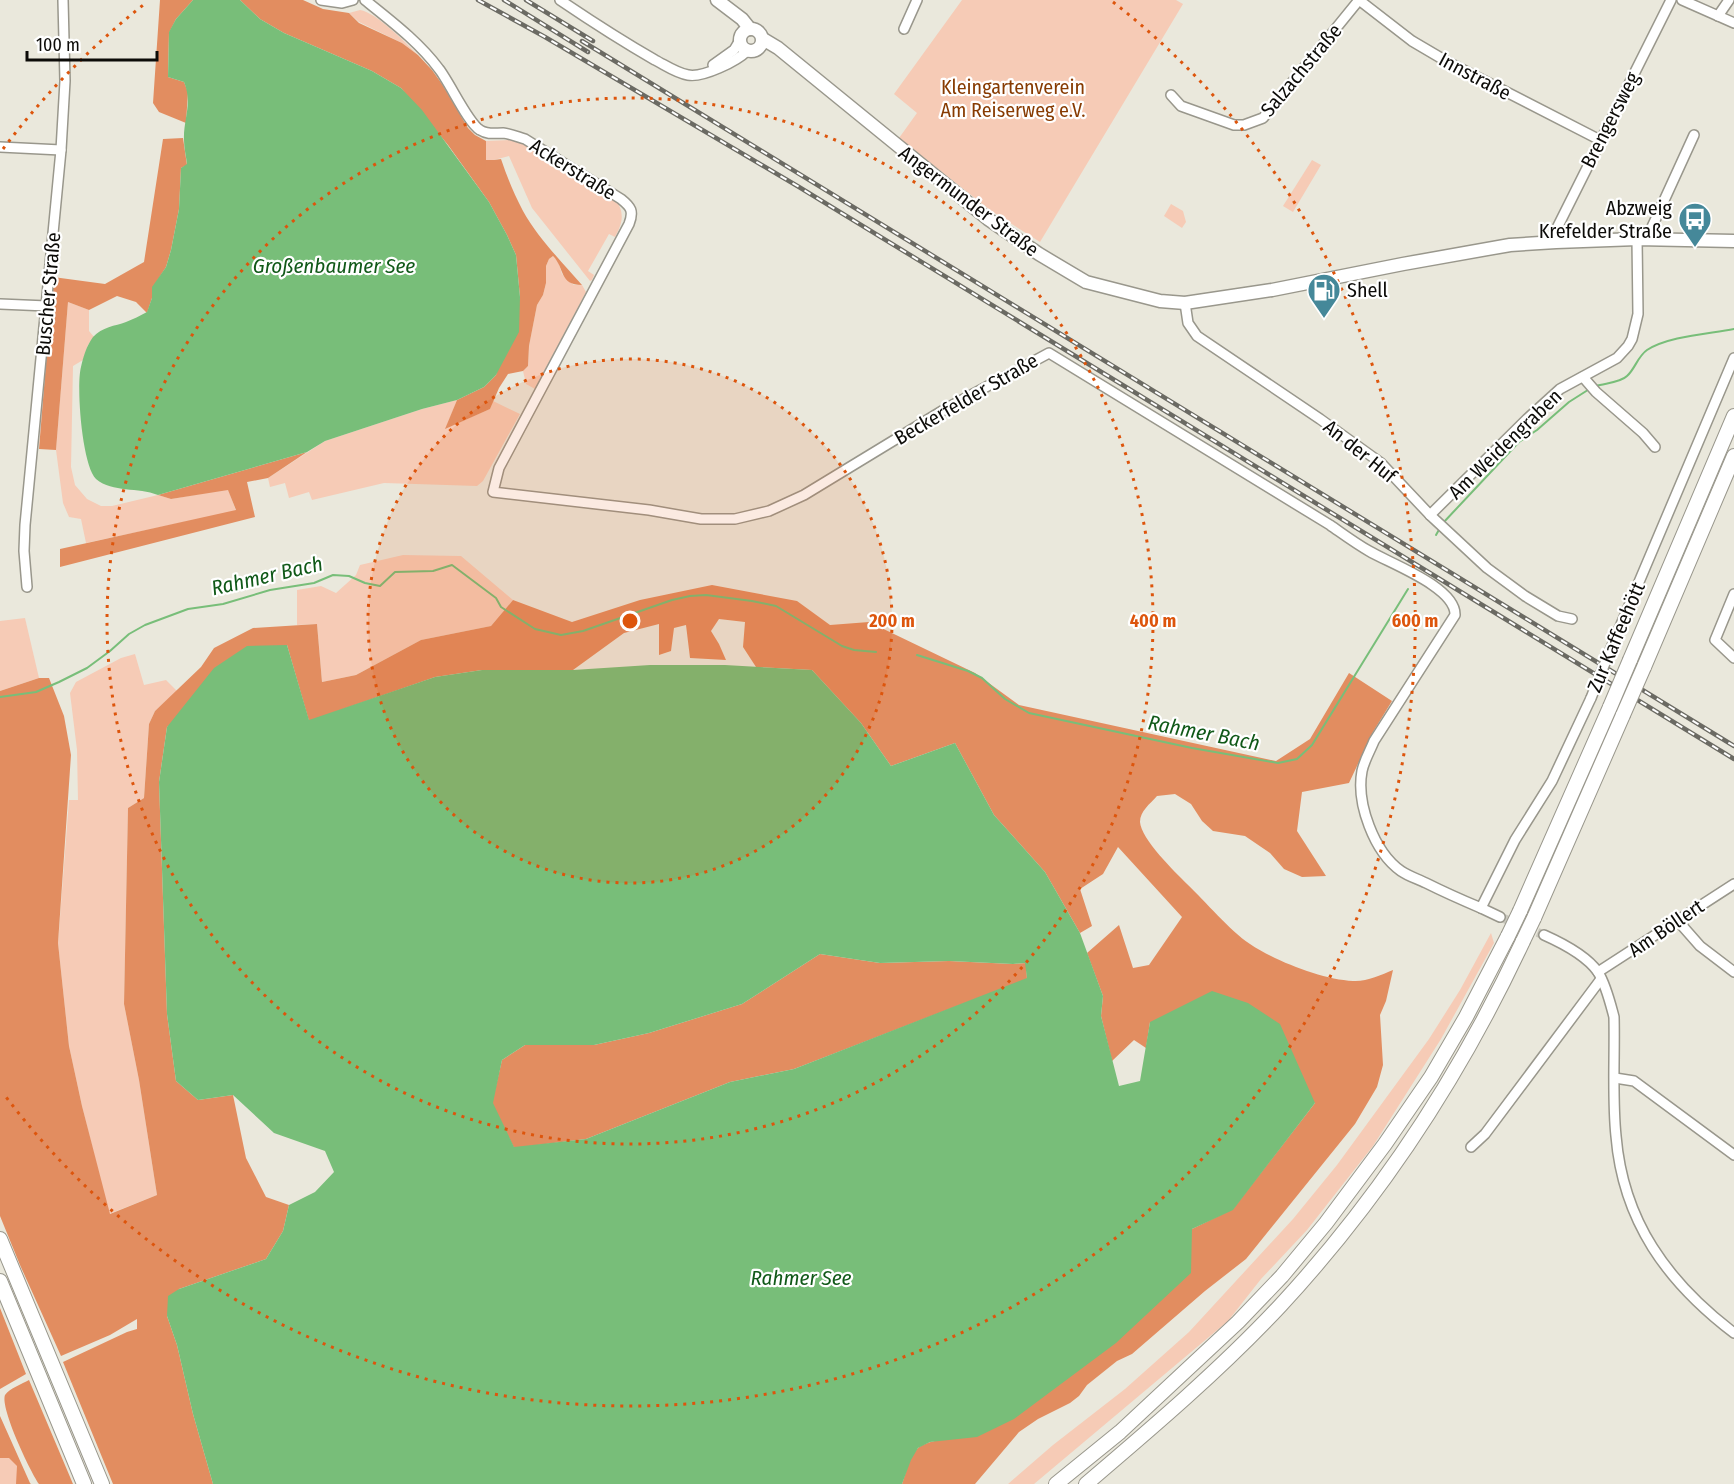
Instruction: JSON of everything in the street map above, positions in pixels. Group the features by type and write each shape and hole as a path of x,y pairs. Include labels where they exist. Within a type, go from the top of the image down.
{"highway":[{"path":"1056,1484 1120,1432 1238,1322 1282,1276 1326,1223 1431,1077 1466,1017 1520,911 1734,416"},
{"path":"1086,1484 1217,1370 1280,1305 1340,1236 1400,1156 1445,1089 1481,1027 1534,918 1734,456"},
{"path":"1722,483 1734,464"},
{"path":"0,1239 102,1484"},
{"path":"0,1281 84,1484"}],"main road":[{"path":"720,2 750,40"},
{"name":"Angermunder Straße","path":"750,40 794,62 997,226 1039,254 1086,282 1151,299 1185,303 1272,290 1510,245 1641,240 1734,241"}],"street":[{"name":"Buscher Straße","path":"27,587 24,551 25,525 61,150 65,81 63,0"},
{"path":"321,0 342,3 353,0"},
{"name":"Ackerstraße","path":"365,0 425,52 448,81 473,124 480,130 525,139 621,199 631,209 629,224 499,468 494,492"},
{"path":"560,0 628,44 669,68 689,76 702,74 750,40"},
{"path":"904,29 917,0"},
{"name":"Innstraße","path":"1359,0 1412,40 1445,61 1600,140"},
{"name":"Salzachstraße","path":"1171,95 1181,105 1234,125 1244,125 1263,118 1359,0"},
{"name":"Brengersweg","path":"1556,242 1557,228 1671,0"},
{"path":"1682,0 1734,23"},
{"path":"1718,16 1728,0"},
{"path":"1641,240 1694,135"},
{"path":"0,147 61,150"},
{"name":"Am Weidengraben","path":"1433,518 1527,419 1560,389 1585,380 1617,358 1628,346 1638,314 1641,240"},
{"name":"An der Huf","path":"1185,303 1188,323 1197,336 1381,463 1433,518 1487,568 1525,596 1558,616 1572,619"},
{"path":"0,304 47,306"},
{"name":"Beckerfelder Straße","path":"494,492 649,510 701,519 735,519 769,511 804,495 947,408 1049,352 1370,552 1426,580 1451,600 1455,615 1374,741 1366,758 1362,773 1361,798 1366,820 1374,837 1382,851 1400,871 1481,908"},
{"name":"Zur Kaffeehött","path":"1481,908 1515,840 1552,781 1591,698 1734,358"},
{"name":"Am Weidengraben","path":"1585,380 1643,433 1655,447"},
{"path":"1734,594 1715,640 1734,658"},
{"name":"Am Böllert","path":"1599,976 1734,884"},
{"path":"1481,908 1500,916"},
{"path":"1678,921 1700,946 1734,972"},
{"path":"1544,935 1563,944 1590,964 1599,976 1610,1000 1614,1017 1616,1136 1625,1187 1641,1230 1679,1284 1734,1333"},
{"path":"1471,1148 1492,1126 1599,976"},
{"path":"1615,1078 1634,1081 1734,1155"}],"green space":[{"name":"Kleingartenverein Am Reiserweg e.V.","path":"962,0 1176,0 1183,4 1040,242 990,210 899,138 917,113 894,94"},
{"path":"360,10 383,22 418,55 402,43 359,22 349,13"},
{"path":"486,141 523,142 615,199 618,204 622,213 620,227 615,237 609,234 588,271 594,275 592,280 590,281 532,208 509,156 486,160"},
{"path":"1312,160 1321,165 1293,212 1283,206"},
{"path":"1171,204 1183,211 1186,222 1182,228 1164,216"},
{"path":"553,256 558,261 562,274 574,285 582,285 586,292 535,389 526,384 523,371 528,366 529,346 537,305 546,283 546,266"},
{"path":"68,302 89,310 89,331 94,337 88,345 83,360 73,366 71,467 75,485 87,499 101,506 112,506 158,495 171,499 228,489 236,511 86,543 81,519 69,517 63,503 56,450"},
{"path":"457,400 446,428 490,409 493,401 520,414 483,481 477,486 384,483 312,500 309,492 289,498 285,483 270,487 268,478 325,441"},
{"path":"403,555 461,556 513,600 491,626 421,640 356,675 322,682 317,624 297,625 297,590 321,586 336,593 356,575 360,565"},
{"path":"25,618 39,678 0,691 0,621"},
{"path":"135,654 144,685 166,680 177,691 155,711 149,724 144,798 128,808 124,1004 139,1080 157,1195 109,1214 69,1046 58,943 69,800 78,800 77,750 70,693 76,682 121,658"},
{"path":"1491,933 1494,943 1441,1039 1373,1146 1307,1230 1261,1279 1228,1321 1034,1484 1008,1484 1053,1445 1125,1389 1189,1332 1293,1219 1337,1165 1429,1039 1460,990"},
{"path":"0,1417 29,1484 0,1484"}],"shaded area":[{"path":"160,0 193,0 176,19 169,33 168,77 184,82 188,92 186,123 159,112 153,103"},
{"path":"240,0 303,0 323,9 349,13 359,23 402,43 418,55 442,84 468,128 486,141 486,160 501,159 529,221 582,285 569,282 553,256 549,259 546,266 543,295 537,305 529,346 528,366 523,371 508,374 490,409 445,429 457,400 484,387 496,375 520,297 516,255 489,202 448,145 401,88 372,71 284,33 260,19"},
{"path":"183,138 187,165 181,168 179,209 171,250 166,267 153,287 147,313 136,302 117,296 89,310 68,302 56,450 39,449 53,277 105,284 144,262 163,139"},
{"path":"307,452 268,478 247,482 255,517 60,567 60,549 236,510 228,490 171,499 158,495"},
{"path":"712,585 797,601 830,625 869,622 975,673 1019,705 1276,761 1310,739 1349,673 1392,701 1373,732 1349,783 1302,792 1297,831 1326,876 1302,877 1284,869 1270,853 1245,836 1213,831 1202,821 1191,804 1175,794 1157,796 1140,818 1146,837 1167,864 1218,916 1250,944 1300,969 1341,980 1363,980 1393,970 1386,1001 1380,1015 1383,1065 1377,1087 1355,1124 1246,1259 1132,1354 1117,1361 1087,1385 1070,1403 1038,1419 1019,1432 975,1484 902,1484 917,1449 922,1445 937,1441 977,1436 1192,1229 1233,1209 1315,1103 1150,1022 1146,1048 1134,1040 1112,1061 1101,1016 1103,996 1087,953 1119,925 1133,968 1149,965 1182,917 1118,847 1103,874 1080,889 1092,926 1080,933 1045,872 994,815 955,743 891,766 861,723 812,670 756,667 743,647 745,622 719,619 711,631 726,660 690,658 686,625 674,628 671,651 659,655 659,624 624,633 573,670 482,670 435,677 309,721 287,645 167,727 159,782 167,1014 176,1081 198,1100 233,1095 246,1158 266,1197 289,1205 283,1231 266,1259 179,1289 167,1316 177,1345 193,1414 213,1484 113,1484 63,1362 137,1329 137,1319 110,1335 61,1356 0,1216 0,691 39,678 49,678 64,716 71,755 58,943 69,1046 110,1214 157,1195 139,1080 124,1004 128,808 144,798 149,724 155,711 201,667 214,648 253,628 317,624 322,682 356,675 421,640 491,626 513,600 572,622 640,600"},
{"path":"820,954 880,963 949,961 1026,963 1027,979 794,1069 730,1082 586,1139 514,1148 492,1103 502,1060 525,1045 594,1045 649,1033 742,1004"},
{"path":"0,1308 26,1374 0,1389"},
{"path":"29,1380 73,1484 39,1484 17,1440 7,1413 5,1395"},
{"path":"0,1416 31,1484 16,1484 17,1466 9,1458 0,1458"}],"water":[{"name":"Großenbaumer See","path":"193,0 240,0 260,19 284,33 372,71 401,88 422,110 489,202 507,235 516,255 520,297 519,332 496,375 484,387 457,400 325,441 307,452 158,495 110,486 96,479 87,458 81,425 79,391 84,355 93,337 104,329 147,312 152,298 152,287 166,267 171,250 179,209 181,168 187,164 184,133 188,97 184,82 168,77 169,32 176,19"},
{"name":"Rahmer See","path":"287,645 309,720 435,677 482,670 573,670 650,665 725,665 812,670 861,723 891,766 955,743 994,815 1045,872 1080,933 1103,996 1101,1016 1119,1086 1140,1081 1150,1022 1212,991 1248,1003 1280,1024 1315,1103 1233,1210 1192,1229 1191,1273 1116,1343 1014,1419 977,1437 930,1442 918,1448 902,1484 213,1484 193,1414 177,1345 167,1316 168,1296 179,1289 266,1259 283,1231 289,1205 315,1192 334,1172 325,1151 274,1133 233,1095 198,1100 176,1081 167,1014 159,782 167,727 214,668 247,646","holes":["820,954 880,963 949,961 1025,963 1027,978 794,1069 730,1082 586,1139 514,1147 493,1103 502,1060 525,1045 594,1045 649,1033 742,1004"]}],"waterway":[{"name":"Rahmer Bach","path":"1596,386 1624,378 1644,353 1656,345 1734,329"},
{"name":"Rahmer Bach","path":"1443,523 1519,442 1537,430 1569,402 1591,388"},
{"name":"Rahmer Bach","path":"1436,535 1440,528"},
{"name":"Rahmer Bach","path":"0,697 36,692 59,682 87,668 129,634 145,625 188,609 223,604 270,590 314,583 333,575 349,576 380,586 395,572 433,571 452,565 496,598 501,607 535,629 561,635 583,631 672,600 706,595 776,606 842,646 854,650 876,652"},
{"name":"Rahmer Bach","path":"917,655 968,671 982,678 1005,699 1029,713 1192,748 1278,763 1297,759 1312,745 1408,589"}],"tunnel":[{"path":"1500,917 1544,935"}],"railway":[{"path":"478,0 799,187 1734,759"},
{"path":"504,0 588,52"},
{"path":"526,0 593,41"},
{"path":"582,41 1734,746"}],"place":[{"name":"Abzweig Krefelder Straße","path":"1695,248"},
{"name":"Shell","path":"1324,319"}]}
